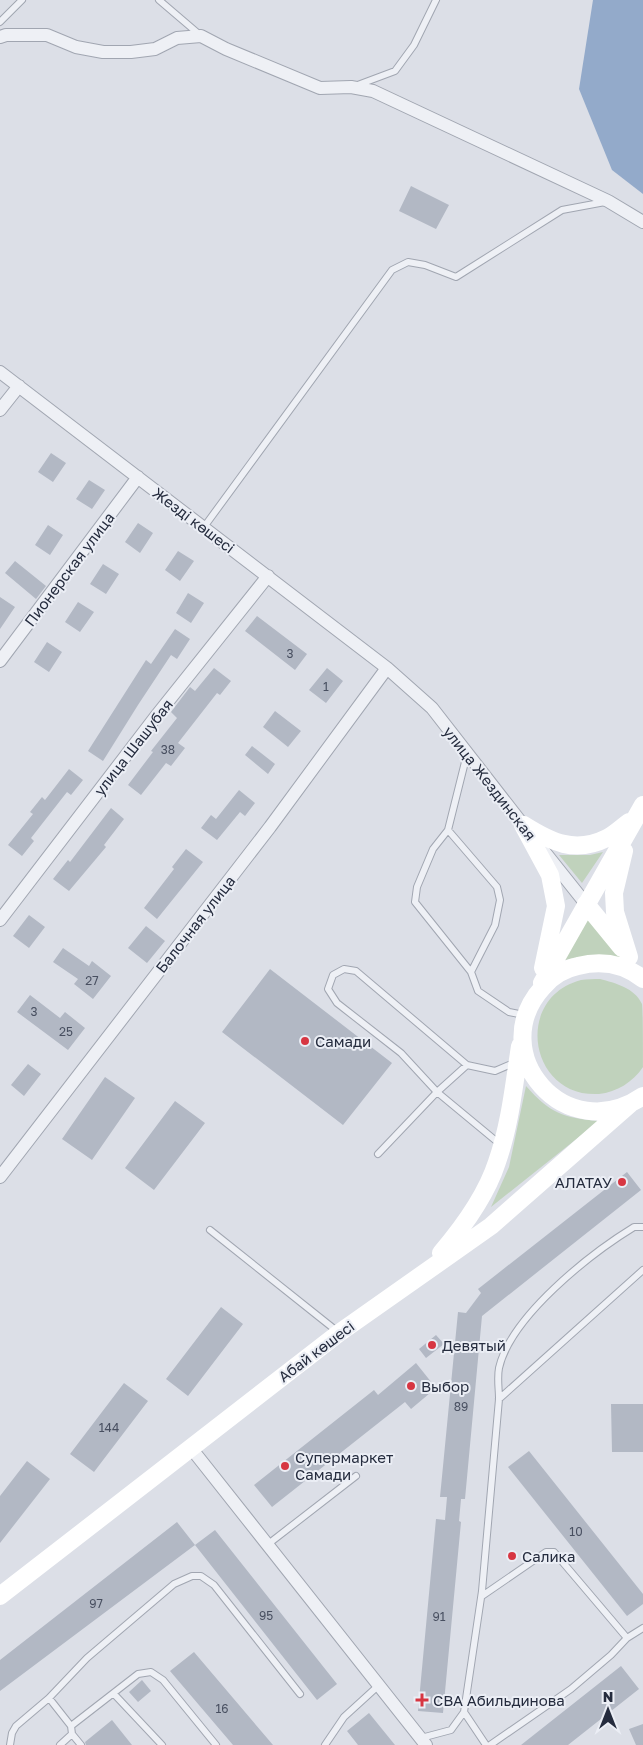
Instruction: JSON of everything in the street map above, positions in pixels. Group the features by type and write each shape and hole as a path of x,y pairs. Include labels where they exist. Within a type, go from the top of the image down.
{"main road":[{"path":"523,825 548,840 574,846 608,838 640,815"},
{"path":"424,1272 456,1235 478,1202 497,1163 509,1119 526,1015 535,995 586,904 640,815"},
{"path":"629,958 615,912 614,893 620,860 640,815"},
{"path":"523,825 550,875 556,906 546,956 535,995"},
{"path":"586,904 643,974"},
{"path":"535,995 550,979 569,968 591,963 613,964 633,972 643,979"},
{"path":"522,1033 524,1055 533,1075 547,1092 559,1101 587,1111 609,1111 637,1100"},
{"name":"Абай көшесі","path":"0,1596 339,1333 491,1226 637,1100"}],"street":[{"path":"0,37 6,35 47,35 76,47 103,52 131,52 155,49 177,38 201,36 226,49 320,88 351,87 373,91 608,201 643,222"},
{"name":"Жезді көшесі","path":"0,372 387,668"},
{"path":"0,410 19,386"},
{"name":"Пионерская улица","path":"0,661 138,477"},
{"name":"улица Шашубая","path":"0,920 157,715 268,576"},
{"name":"улица Жездинская","path":"387,668 432,708 586,904"},
{"name":"Балочная улица","path":"0,1177 270,827 387,668"},
{"path":"191,1448 423,1742"}],"lane":[{"path":"0,22 22,0"},
{"path":"159,0 201,36"},
{"path":"351,87 395,71 414,45 436,0"},
{"path":"204,527 392,270 408,262 425,265 456,277 562,210 608,201"},
{"path":"467,754 448,830 433,849 417,887 415,902 471,972 478,991 509,1012 526,1015"},
{"path":"448,830 497,887 500,900 495,924 471,972"},
{"path":"502,1145 437,1092 401,1053 337,1004 328,990 333,975 344,969 356,972 467,1065 495,1071 518,1061"},
{"path":"378,1154 437,1092 467,1065"},
{"path":"423,1742 451,1730 464,1712 482,1596 499,1399 499,1369 508,1344 533,1309 590,1258 634,1227 643,1227"},
{"path":"210,1230 339,1333"},
{"path":"499,1399 643,1270"},
{"path":"267,1545 356,1476"},
{"path":"482,1596 546,1552 554,1552 626,1638"},
{"path":"10,1745 16,1726 49,1698 87,1658 174,1584 192,1576 201,1576 214,1585 300,1694"},
{"path":"490,1745 571,1689 611,1656 626,1638 643,1628"},
{"path":"71,1726 138,1674 151,1672 163,1680 216,1745"},
{"path":"325,1745 344,1717 378,1686"},
{"path":"114,1694 162,1745"},
{"path":"49,1698 71,1726 72,1734 80,1745"},
{"path":"464,1712 486,1745"},
{"path":"60,1745 72,1734"}],"green space":[{"path":"603,852 582,883 559,855 590,855"},
{"path":"588,919 621,957 598,956 562,961"},
{"path":"600,979 618,984 630,990 639,998 642,1004 643,1067 624,1085 612,1091 599,1094 575,1091 557,1080 545,1064 538,1045 538,1025 545,1006 559,990 581,980"},
{"path":"526,1086 550,1108 566,1116 599,1121 491,1207 509,1167"}],"water":[{"path":"593,0 643,0 643,194 612,170 579,89"}],"building":[{"path":"411,186 449,205 436,229 399,211"},
{"path":"51,453 66,463 53,482 38,472"},
{"path":"89,480 105,490 92,509 76,499"},
{"path":"138,523 153,533 140,553 125,542"},
{"path":"48,525 63,535 50,555 35,545"},
{"path":"178,551 194,561 180,581 165,570"},
{"path":"15,561 46,586 36,599 5,573"},
{"path":"103,564 119,574 106,594 90,584"},
{"path":"188,593 204,603 191,623 176,613"},
{"path":"0,597 15,607 0,629"},
{"path":"78,602 94,612 80,632 65,622"},
{"path":"257,616 307,654 295,670 245,631"},
{"path":"175,629 190,639 177,659 171,655 103,761 88,751 146,660 151,664"},
{"path":"47,642 62,652 49,672 34,662"},
{"path":"214,668 231,681 220,695 217,693 178,743 185,748 171,766 166,763 141,795 128,785 153,752 151,751 177,718 171,712 190,687 195,691"},
{"path":"327,668 343,681 326,703 309,690"},
{"path":"275,711 301,731 288,747 263,727"},
{"path":"252,746 275,764 268,774 245,755"},
{"path":"69,769 83,780 71,795 67,792 31,838 34,841 22,856 8,845 33,814 30,812 42,797 45,800"},
{"path":"239,790 255,803 245,816 240,812 217,840 201,828 211,815 216,819"},
{"path":"111,808 124,819 104,845 106,847 69,891 53,879 68,860 70,862"},
{"path":"186,849 203,862 157,919 144,908 174,869 172,867"},
{"path":"29,915 45,927 29,948 13,936"},
{"path":"146,926 165,941 147,963 128,948"},
{"path":"63,948 89,966 92,961 111,976 93,999 74,984 78,979 53,962"},
{"path":"270,969 392,1063 343,1125 222,1032"},
{"path":"30,995 60,1018 65,1012 85,1028 68,1050 17,1012"},
{"path":"28,1064 41,1074 24,1096 11,1085"},
{"path":"105,1077 135,1098 92,1160 62,1139"},
{"path":"175,1101 205,1123 154,1190 125,1168"},
{"path":"627,1172 641,1190 482,1316 465,1499 461,1499 459,1521 461,1522 443,1713 418,1711 436,1519 445,1520 447,1497 440,1497 458,1312 466,1313 481,1293 478,1289"},
{"path":"221,1307 243,1324 188,1396 166,1379"},
{"path":"436,1335 444,1344 426,1358 419,1349"},
{"path":"416,1363 436,1388 411,1409 405,1402 272,1507 254,1485 374,1390 378,1395"},
{"path":"124,1383 148,1401 94,1472 70,1454"},
{"path":"611,1404 643,1404 643,1452 612,1452"},
{"path":"529,1451 643,1594 643,1604 627,1616 508,1467"},
{"path":"27,1461 50,1479 0,1543 0,1496"},
{"path":"177,1522 195,1545 0,1691 0,1660"},
{"path":"215,1530 337,1684 317,1700 195,1545"},
{"path":"194,1652 273,1745 233,1745 170,1671"},
{"path":"621,1666 639,1689 568,1745 521,1745"},
{"path":"142,1680 151,1691 138,1702 129,1692"},
{"path":"369,1713 395,1745 358,1745 347,1731"},
{"path":"112,1720 132,1745 86,1745 85,1742"},
{"path":"643,1724 643,1745 636,1745 629,1729"}],"place":[{"name":"Самади","path":"305,1041"},
{"name":"АЛАТАУ","path":"622,1182"},
{"name":"Девятый","path":"432,1345"},
{"name":"Выбор","path":"411,1386"},
{"name":"Супермаркет Самади","path":"285,1466"},
{"name":"Салика","path":"512,1556"},
{"name":"СВА Абильдинова","path":"422,1700"}]}
